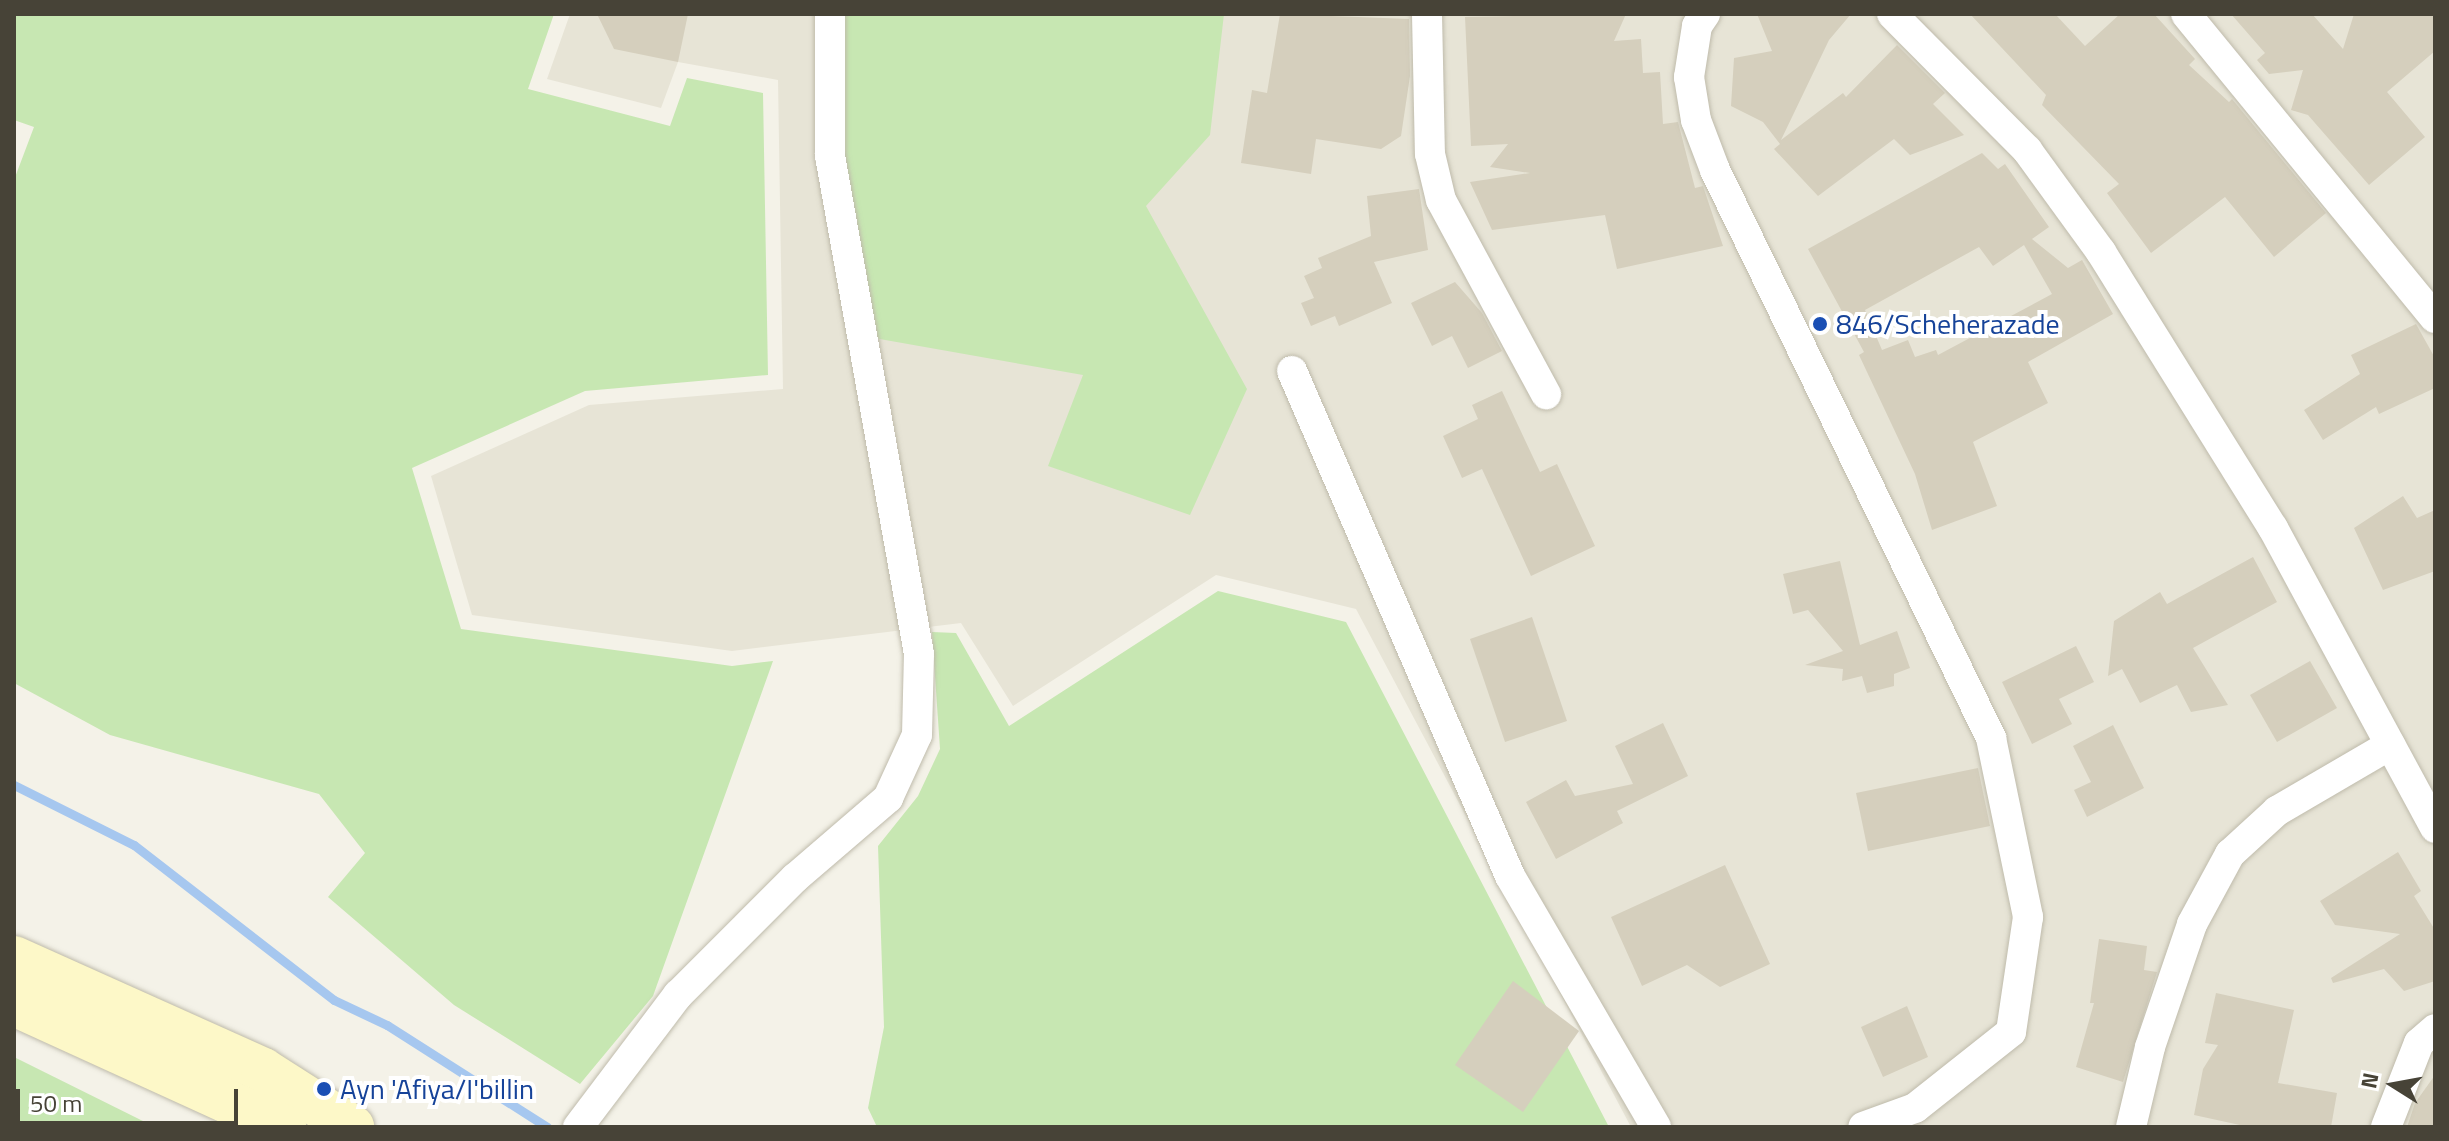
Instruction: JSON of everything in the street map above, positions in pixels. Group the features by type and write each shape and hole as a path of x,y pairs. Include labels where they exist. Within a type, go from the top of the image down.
{"main road":[{"path":"14,958 263,1070 352,1127"},
{"path":"14,1004 284,1127"}],"street":[{"path":"578,1127 678,995 795,878 888,798 917,735 919,654 830,156 830,14"},
{"path":"1427,14 1430,154 1441,200 1546,394"},
{"path":"1705,14 1697,26 1689,77 1696,120 1715,170 1991,738 2028,917 2011,1032 1915,1108 1863,1127"},
{"path":"1892,14 2027,150 2101,252 2273,528 2435,828"},
{"path":"2186,14 2435,318"},
{"path":"1292,371 1510,876 1656,1127"},
{"path":"2131,1127 2150,1047 2192,924 2230,854 2277,811 2390,745"},
{"path":"2386,1127 2419,1043 2435,1029"}],"shaded area":[{"path":"570,14 2435,14 2435,1127 1631,1127 1356,609 1216,575 1013,706 961,623 732,651 472,615 431,476 589,405 783,389 778,80 678,62 661,108 547,79"}],"green space":[{"path":"14,14 554,14 528,89 670,126 687,78 763,93 768,375 585,391 412,468 461,629 732,666 773,661 653,996 580,1084 454,1005 328,897 365,853 319,794 110,735 14,683 14,180 34,127 14,120"},
{"path":"830,14 1224,14 1210,135 1146,206 1247,389 1190,515 1048,466 1083,375 874,338 856,284"},
{"path":"1218,591 1346,622 1609,1127 877,1127 868,1108 884,1027 878,846 918,796 940,749 932,632 956,633 1009,726"},
{"path":"14,1057 155,1127 14,1127"}],"building":[{"path":"597,14 688,14 678,62 614,49"},
{"path":"1280,14 1409,19 1410,76 1401,136 1381,149 1316,139 1311,174 1241,163 1252,90 1267,93"},
{"path":"1626,14 1614,41 1641,39 1643,73 1660,72 1663,124 1678,122 1695,188 1703,186 1723,246 1617,269 1605,215 1492,230 1470,182 1530,173 1490,167 1508,144 1471,146 1465,17"},
{"path":"1757,14 1851,14 1829,40 1781,140 1843,93 1846,97 1897,45 1945,93 1933,104 1964,135 1910,155 1894,139 1818,196 1774,149 1780,144 1763,122 1731,106 1734,58 1772,51"},
{"path":"1970,14 2055,14 2085,46 2120,14 2154,14 2195,59 2189,65 2229,102 2232,99 2326,213 2274,257 2225,197 2151,253 2107,193 2119,184 2042,105 2046,95"},
{"path":"2231,14 2312,14 2343,49 2354,14 2435,14 2435,51 2387,92 2425,137 2369,185 2308,115 2291,110 2303,70 2269,74 2257,60 2265,53"},
{"path":"1982,153 1998,169 2005,164 2049,227 2032,239 2068,268 2082,260 2113,314 2028,362 2048,403 1973,442 1997,506 1932,530 1915,474 1859,355 1864,352 1808,249","holes":["2024,245 2052,294 1938,355 1936,350 1915,357 1908,340 1882,350 1865,310 1979,247 1993,266"]},
{"path":"1419,189 1428,250 1374,262 1392,303 1339,326 1335,316 1311,326 1301,303 1314,298 1304,276 1322,268 1318,258 1371,236 1367,196"},
{"path":"1455,282 1482,313 1502,351 1468,368 1452,336 1432,346 1411,303"},
{"path":"2416,324 2435,358 2435,388 2379,414 2376,407 2323,440 2304,410 2360,374 2351,355"},
{"path":"1502,391 1540,472 1557,464 1595,546 1531,576 1482,469 1462,478 1443,436 1478,419 1472,405"},
{"path":"2403,496 2417,518 2435,510 2435,571 2383,590 2354,528"},
{"path":"2253,557 2277,602 2193,648 2228,705 2191,712 2177,685 2140,703 2122,669 2108,676 2114,621 2160,592 2167,604"},
{"path":"1840,561 1860,645 1897,631 1910,668 1894,674 1894,686 1867,693 1862,676 1842,681 1843,669 1805,665 1843,651 1808,610 1793,614 1783,574"},
{"path":"1532,617 1567,721 1505,742 1470,639"},
{"path":"2076,646 2094,682 2059,699 2072,724 2032,744 2002,682"},
{"path":"2310,661 2337,708 2277,742 2250,695"},
{"path":"1663,723 1688,776 1617,811 1623,823 1556,859 1526,802 1566,780 1575,796 1633,784 1615,746"},
{"path":"2113,725 2144,788 2087,817 2074,790 2091,782 2073,746"},
{"path":"1978,768 1990,826 1868,851 1856,793"},
{"path":"2398,852 2421,891 2414,896 2435,930 2435,981 2404,991 2384,969 2333,983 2331,978 2400,934 2335,925 2320,901"},
{"path":"1725,865 1770,964 1720,987 1687,965 1642,986 1611,917"},
{"path":"2099,939 2147,946 2144,970 2157,972 2123,1082 2076,1067 2094,1003 2090,1003"},
{"path":"1513,981 1579,1031 1523,1112 1455,1065"},
{"path":"2216,993 2294,1010 2278,1083 2337,1093 2331,1127 2249,1127 2194,1115 2203,1069 2218,1045 2205,1043"},
{"path":"1907,1006 1928,1057 1883,1077 1861,1027"},
{"path":"2435,1075 2435,1127 2407,1127 2415,1103"}],"waterway":[{"path":"14,785 134,845 334,1000 387,1025 547,1127"}],"place":[{"name":"846/Scheherazade","path":"1820,324"},
{"name":"Ayn 'Afiya/I'billin","path":"324,1089"}]}
